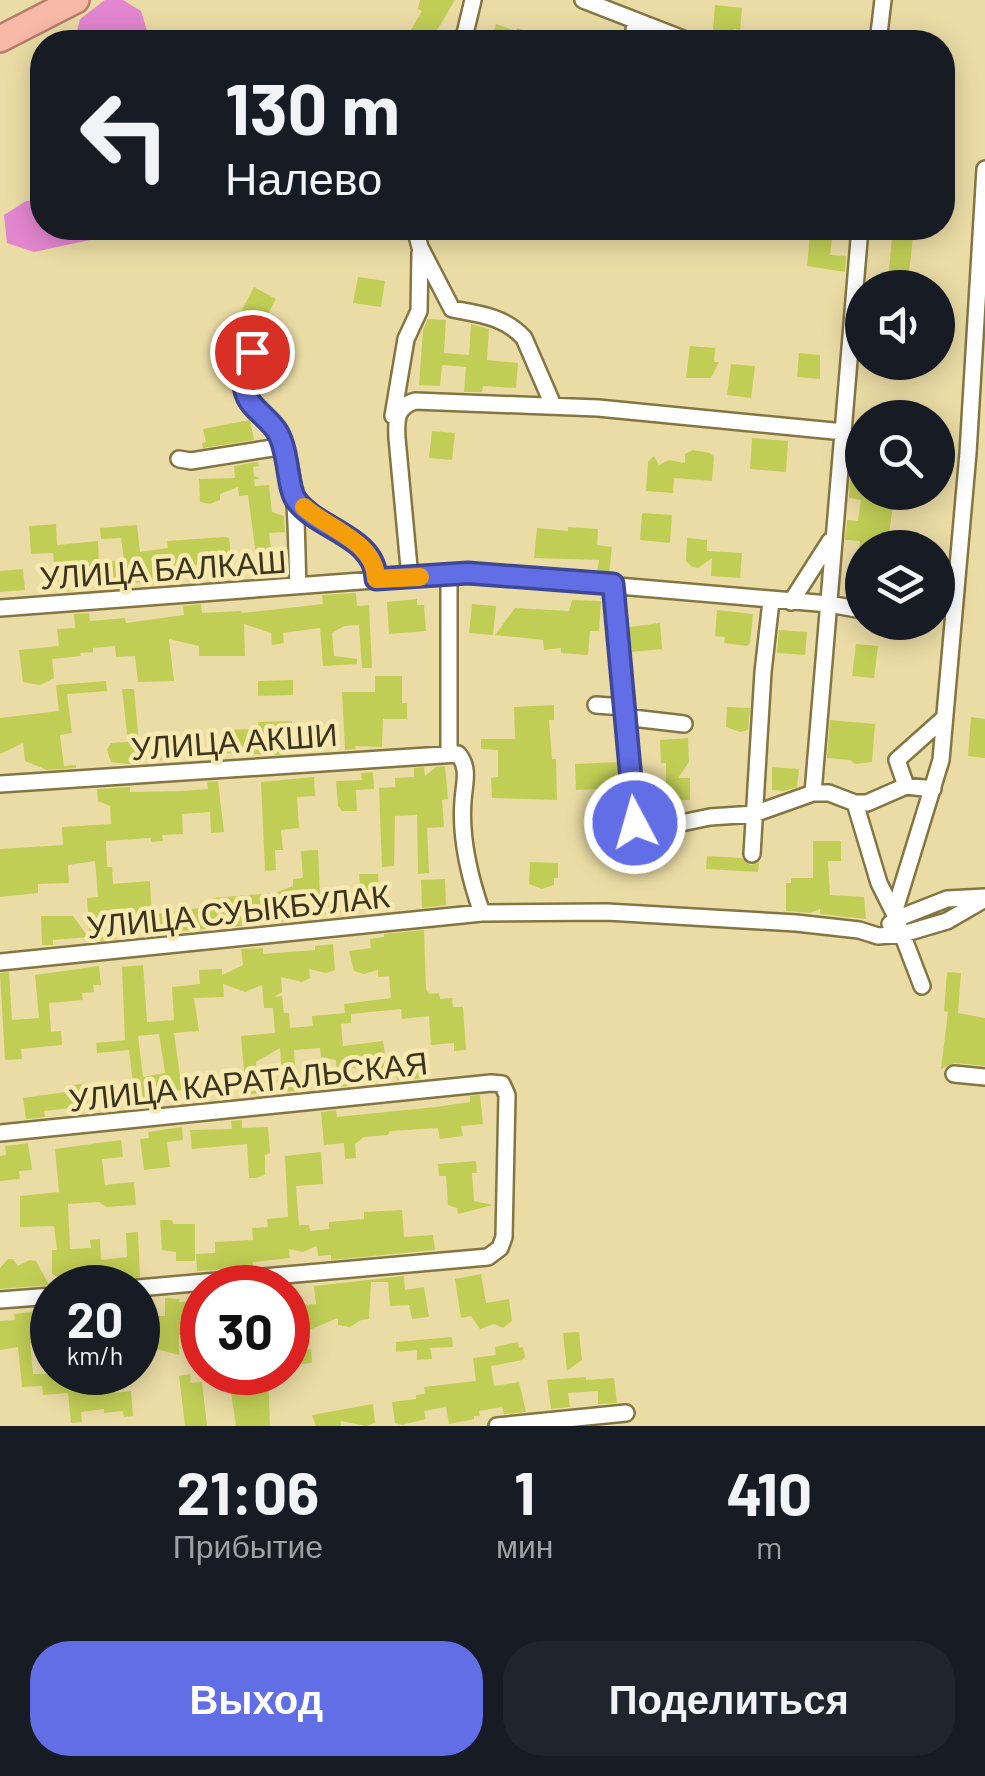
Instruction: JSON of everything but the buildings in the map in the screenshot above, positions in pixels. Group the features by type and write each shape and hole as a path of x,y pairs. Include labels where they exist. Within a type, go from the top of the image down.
{"highway":[{"path":"0,39 76,0"}],"street":[{"path":"466,30 474,0"},
{"path":"583,0 659,30"},
{"path":"879,30 883,0"},
{"path":"635,30 636,21"},
{"path":"955,584 968,453 985,170"},
{"path":"418,240 452,309"},
{"path":"813,792 859,240"},
{"path":"410,578 393,413 406,339 419,311 420,246"},
{"path":"419,311 452,309 504,320 524,338 553,405"},
{"path":"252,352 244,384 252,406 275,427 285,446 294,498 298,586"},
{"path":"398,398 553,405 844,432"},
{"path":"396,424 400,408 416,401"},
{"path":"180,459 191,461 285,446"},
{"path":"294,498 316,518 363,548 376,564 376,579"},
{"path":"791,602 835,534"},
{"name":"УЛИЦА БАЛКАШ","path":"0,608 376,579 497,574 845,607"},
{"path":"449,576 449,752 458,754 466,766 462,809 466,862 482,912"},
{"path":"613,584 638,832 710,817 754,814 813,792 829,792 867,804 906,786 933,789"},
{"path":"752,854 770,601"},
{"path":"897,922 941,760 945,640"},
{"path":"596,705 684,724"},
{"path":"906,786 899,771 900,754 935,730 944,718"},
{"name":"УЛИЦА АКШИ","path":"0,784 449,752"},
{"path":"856,803 879,883 922,986"},
{"name":"УЛИЦА СУЫКБУЛАК","path":"0,962 482,912 608,912 796,923 878,936 897,922 946,921 985,898"},
{"path":"954,1074 985,1076"},
{"name":"УЛИЦА КАРАТАЛЬСКАЯ","path":"0,1133 502,1084 507,1094 504,1237 500,1248 488,1258 160,1286"},
{"path":"0,1300 30,1298"},
{"path":"498,1426 626,1412"}],"shaded area":[{"path":"105,0 123,0 141,11 147,30 77,30 80,19"},
{"path":"30,200 30,240 90,240 34,252 7,243 4,215"}],"slow traffic":[{"path":"304,507 363,548 376,564 376,579 420,577"}],"route":[{"path":"252,352 244,384 252,406 275,427 287,450 294,498 316,518 363,548 376,564 376,579 468,573 613,584 635,823"}]}
